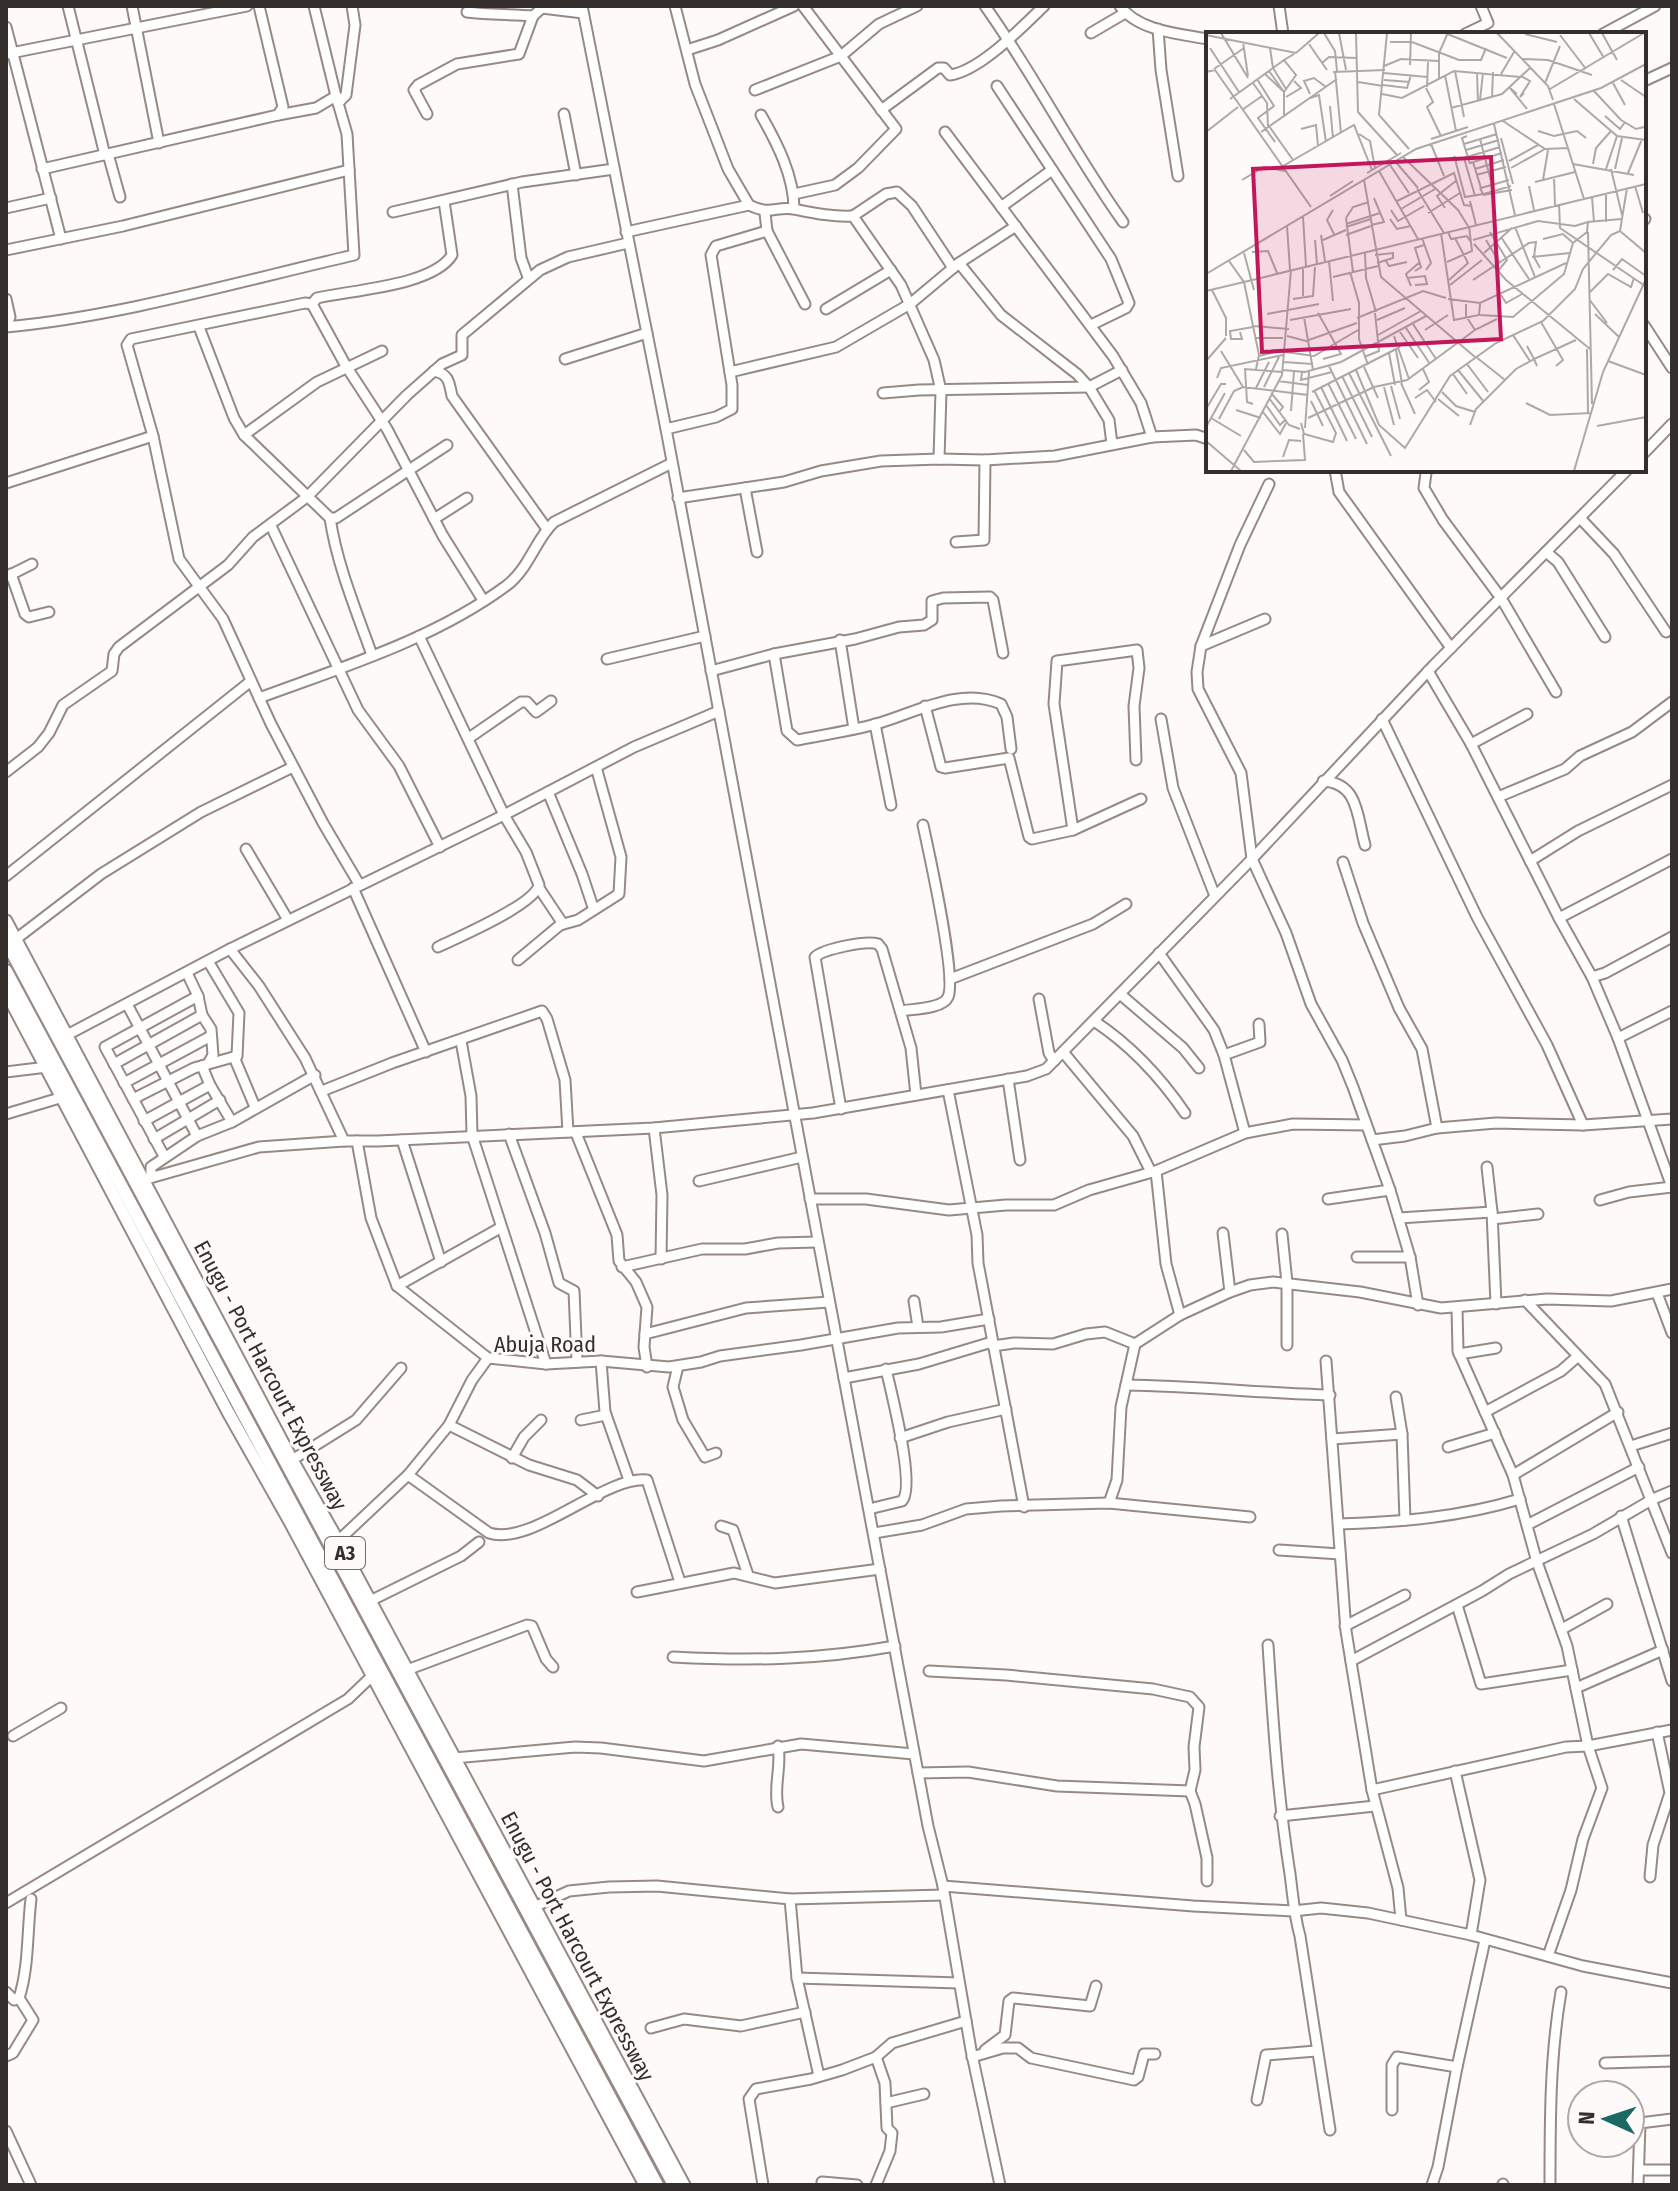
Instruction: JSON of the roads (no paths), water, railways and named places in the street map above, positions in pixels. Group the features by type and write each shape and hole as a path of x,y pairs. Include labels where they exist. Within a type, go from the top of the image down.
{"highway":[{"name":"Enugu - Port Harcourt Expressway","path":"11,940 674,2185"},
{"name":"Enugu - Port Harcourt Expressway","path":"6,971 657,2185"}],"main road":[{"name":"Enugu - Port Harcourt Expressway","path":"6,921 11,940 147,1178 292,1460 684,2185"},
{"name":"A3","path":"6,992 228,1412 645,2185"}],"street":[{"path":"68,6 120,197"},
{"path":"132,6 159,143"},
{"path":"9,53 247,6"},
{"path":"259,6 283,107 278,115"},
{"path":"6,299 10,317 6,327 46,323 354,255 347,134 314,6"},
{"path":"42,169 316,108 346,95 355,25 352,6"},
{"path":"675,6 695,84 722,154 749,205 765,213 794,209 817,215 853,216 886,194 897,192 912,206 956,266 1001,315 1077,374 1089,387 1109,420 1112,444"},
{"path":"687,50 718,40 794,6"},
{"path":"794,194 830,187 870,157 896,131 803,6"},
{"path":"755,90 841,56 879,24 917,6"},
{"path":"985,6 1008,38 1060,128 1123,222"},
{"path":"881,110 938,68 944,68 950,75 957,74 981,60 1044,6"},
{"path":"1279,6 1283,32"},
{"path":"1481,6 1492,32"},
{"path":"1607,32 1655,6"},
{"path":"427,114 414,90 418,85 457,64 519,54 533,16 542,8 582,10 666,429 914,1754 944,1890 972,2057 1000,2185"},
{"path":"1091,33 1122,9 1158,29 1206,39"},
{"path":"467,12 533,16"},
{"path":"1469,32 1488,23"},
{"path":"6,27 9,53 61,239"},
{"path":"1158,29 1161,70 1178,176"},
{"path":"1646,80 1672,68"},
{"path":"997,86 1111,259 1129,303 1126,308 1091,325"},
{"path":"564,114 576,175"},
{"path":"761,115 777,144 794,194 794,209"},
{"path":"945,132 1122,370 1141,403 1152,437"},
{"path":"393,212 512,184 614,169"},
{"path":"6,250 349,170"},
{"path":"1001,207 1052,170"},
{"path":"512,184 521,258 528,277"},
{"path":"6,208 51,198"},
{"path":"426,1052 356,886 293,767 223,619 179,559 153,436 127,345 131,339 293,305 312,304 317,298 413,279 449,261 452,255 444,201"},
{"path":"626,232 749,205"},
{"path":"765,213 767,231 805,304"},
{"path":"853,216 891,270 910,304 934,360 941,391 939,459"},
{"path":"730,372 836,347 910,304 956,266 1016,226"},
{"path":"666,429 716,417 732,409 730,372 711,255 716,246 767,231"},
{"path":"6,772 38,747 63,705 112,671 114,654 119,647 228,565 253,537 307,497 380,420 442,364 462,355 462,335 528,277 558,260 628,243"},
{"path":"826,309 891,270"},
{"path":"312,304 483,600"},
{"path":"199,327 244,435 330,518 345,580 372,655"},
{"path":"1646,328 1672,368"},
{"path":"565,359 647,333"},
{"path":"244,435 317,382 382,351"},
{"path":"883,393 1089,387 1122,370"},
{"path":"434,371 443,373 449,379 452,396 547,529"},
{"path":"1646,451 1672,424"},
{"path":"678,498 866,464 1055,456 1152,437 1196,435 1206,438"},
{"path":"6,483 153,436"},
{"path":"330,518 336,518 447,445"},
{"path":"956,542 984,540 985,460"},
{"path":"259,698 419,636 483,600 508,584 524,568 554,522 672,463"},
{"path":"1335,472 1339,492 1451,648"},
{"path":"147,1178 259,1147 654,1128 841,1109 1008,1079 1046,1069 1252,859 1428,671 1625,472"},
{"path":"1426,473 1424,488 1443,520 1501,598 1556,692"},
{"path":"1269,484 1240,545 1201,646 1198,689 1241,773 1252,859 1286,933 1311,1004 1342,1060 1390,1190 1410,1257 1418,1305"},
{"path":"745,488 757,552"},
{"path":"434,519 467,498"},
{"path":"1580,518 1614,554 1666,632"},
{"path":"271,526 358,710 399,766 440,847"},
{"path":"1546,552 1558,562 1605,637"},
{"path":"32,564 8,576 25,614 37,616 49,612"},
{"path":"711,671 774,654 931,623 932,601 935,598 990,597 995,605 1003,653"},
{"path":"1201,646 1265,619"},
{"path":"419,636 504,815 526,852 539,888 563,924"},
{"path":"607,659 705,636"},
{"path":"840,640 854,729"},
{"path":"1073,830 1054,704 1057,661 1137,650 1139,668 1134,706 1136,760"},
{"path":"774,654 786,724 791,737 797,740 875,724 925,706 977,698 991,699 1001,704 1007,717 1011,749"},
{"path":"1428,671 1471,744 1592,977 1669,1173 1672,1187 1629,1192 1600,1200"},
{"path":"6,876 251,681"},
{"path":"469,738 521,702 527,702 536,712 551,701"},
{"path":"1498,797 1565,769 1580,756 1632,732 1672,702"},
{"path":"925,706 941,767 1009,758 1029,837 1037,839 1073,830 1141,799"},
{"path":"67,1035 230,949 504,815 634,747 719,711"},
{"path":"1471,744 1527,714"},
{"path":"1161,719 1173,788 1215,896"},
{"path":"1382,719 1477,917 1547,1045 1583,1125"},
{"path":"875,724 891,805"},
{"path":"11,940 101,874 201,812 293,767"},
{"path":"518,960 563,924 578,920 619,894 621,857 596,767"},
{"path":"1323,781 1342,785 1350,794 1365,845"},
{"path":"1530,861 1578,831 1672,785"},
{"path":"548,792 593,907"},
{"path":"901,1011 943,1003 948,998 950,979 923,825"},
{"path":"246,849 288,920"},
{"path":"1559,918 1672,859"},
{"path":"1343,862 1363,923 1399,1008 1422,1049 1437,1128"},
{"path":"438,947 504,915 536,894 539,888"},
{"path":"950,979 1093,924 1126,904"},
{"path":"1592,977 1672,937"},
{"path":"841,1109 815,955 836,948 872,942 878,944 911,1048 916,1095"},
{"path":"230,949 259,986 315,1075 344,1141"},
{"path":"1159,953 1214,1030 1245,1133"},
{"path":"133,1099 205,1065 238,1054 239,1013 208,961"},
{"path":"187,973 198,996 202,1015 211,1029 213,1055 205,1065"},
{"path":"1120,994 1183,1048 1199,1068"},
{"path":"164,1156 106,1045 198,996"},
{"path":"1039,999 1049,1053 1054,1061"},
{"path":"127,1004 197,1136"},
{"path":"322,1091 542,1011 565,1080 572,1133 617,1235 622,1267 636,1282 647,1307 644,1347 647,1367"},
{"path":"1618,1038 1672,1011"},
{"path":"114,1064 202,1015"},
{"path":"1094,1021 1111,1032 1154,1074 1185,1113"},
{"path":"1224,1055 1260,1042 1259,1024"},
{"path":"124,1083 211,1036"},
{"path":"461,1041 471,1096 472,1135 546,1364"},
{"path":"1063,1052 1133,1136 1153,1172 1166,1264 1180,1315"},
{"path":"234,1057 255,1107"},
{"path":"205,1065 210,1085 232,1122"},
{"path":"6,1072 47,1067"},
{"path":"147,1178 151,1167 164,1156 315,1075"},
{"path":"1008,1079 1020,1160"},
{"path":"144,1121 210,1085"},
{"path":"948,1090 977,1235 978,1263 1024,1507"},
{"path":"6,1114 63,1097"},
{"path":"154,1139 220,1100"},
{"path":"1372,1140 1437,1128 1496,1123 1583,1125 1672,1119"},
{"path":"810,1199 866,1199 925,1208 1054,1205 1089,1190 1153,1172 1245,1133 1293,1124 1366,1125"},
{"path":"654,1128 662,1195 661,1259"},
{"path":"509,1134 545,1233 559,1283 574,1291 577,1362"},
{"path":"402,1140 441,1262"},
{"path":"357,1141 371,1218 397,1286 488,1358"},
{"path":"699,1181 802,1157"},
{"path":"1487,1167 1496,1304"},
{"path":"1328,1199 1390,1190"},
{"path":"1399,1218 1538,1214"},
{"path":"397,1286 500,1228"},
{"path":"1223,1233 1230,1292"},
{"path":"1282,1234 1287,1283 1287,1345"},
{"path":"622,1267 702,1249 745,1249 778,1243 818,1242"},
{"path":"1357,1257 1410,1257"},
{"path":"1109,1503 1117,1480 1117,1439 1135,1344 1180,1315 1230,1292 1250,1285 1287,1283 1360,1292 1418,1305 1457,1308 1525,1300 1611,1301 1672,1289"},
{"path":"1657,1293 1672,1333"},
{"path":"1525,1300 1605,1384 1672,1553"},
{"path":"914,1301 918,1327"},
{"path":"645,1334 746,1308 829,1302"},
{"path":"1457,1308 1456,1341 1459,1354 1513,1475 1537,1562 1562,1629 1588,1746 1602,1788 1583,1839 1567,1902 1548,1956"},
{"name":"Abuja Road","path":"338,1541 408,1475 449,1425 472,1380 488,1358 546,1364 601,1361 647,1367 678,1366 720,1356 898,1328 941,1327 989,1319"},
{"path":"844,1378 919,1364 992,1344 1053,1344 1105,1332 1135,1344"},
{"path":"1459,1354 1496,1348"},
{"path":"1485,1412 1561,1371 1577,1357"},
{"path":"601,1361 606,1415 629,1480"},
{"path":"1326,1361 1345,1626 1375,1806 1398,1888 1401,1920"},
{"path":"678,1366 673,1387 683,1420 705,1457 716,1453"},
{"path":"292,1460 356,1420 401,1368"},
{"path":"869,1509 902,1501 906,1497 904,1454 886,1369"},
{"path":"1126,1385 1199,1386 1271,1394 1330,1395"},
{"path":"1396,1397 1402,1434 1405,1520"},
{"path":"900,1438 948,1422 1006,1409"},
{"path":"1513,1475 1618,1412"},
{"path":"581,1420 606,1415"},
{"path":"512,1458 524,1437 541,1420"},
{"path":"449,1425 512,1458 577,1480 598,1496"},
{"path":"1448,1447 1495,1433"},
{"path":"1631,1446 1672,1433"},
{"path":"1332,1439 1402,1434"},
{"path":"1527,1525 1639,1467"},
{"path":"408,1475 489,1533 501,1536 512,1535 629,1480 647,1480 680,1582"},
{"path":"1351,1661 1509,1574 1672,1491"},
{"path":"1339,1524 1450,1516 1520,1499"},
{"path":"874,1533 922,1525 966,1509 1109,1503 1250,1517"},
{"path":"1621,1516 1672,1681"},
{"path":"721,1526 733,1530 748,1575"},
{"path":"370,1601 461,1556 479,1542"},
{"path":"1279,1550 1340,1554"},
{"path":"637,1592 734,1573 775,1583 880,1569"},
{"path":"1345,1626 1405,1595"},
{"path":"1562,1629 1607,1604"},
{"path":"1457,1605 1481,1684 1572,1670"},
{"path":"407,1670 527,1625 532,1626 546,1659 553,1667"},
{"path":"1268,1645 1280,1816 1330,2130"},
{"path":"673,1657 771,1661 895,1646"},
{"path":"1576,1688 1663,1650"},
{"path":"929,1671 1120,1685 1190,1697 1199,1707 1194,1747 1195,1770 1190,1791 1207,1858 1207,1881"},
{"path":"6,1903 348,1699 372,1676"},
{"path":"13,1736 61,1708"},
{"path":"1372,1790 1566,1747 1588,1746 1672,1730"},
{"path":"1650,1877 1653,1845 1670,1793 1657,1732"},
{"path":"454,1758 575,1747 704,1761 801,1744 914,1754"},
{"path":"778,1746 778,1807"},
{"path":"1455,1771 1480,1880 1471,1935"},
{"path":"918,1773 968,1772 1057,1786 1190,1791"},
{"path":"1280,1816 1375,1806"},
{"path":"534,1907 569,1891 657,1886 790,1899 944,1890 1293,1911 1321,1908 1401,1920 1471,1935 1583,1966 1672,1983"},
{"path":"6,2056 13,2053 33,2020 19,1998 26,1975 25,1944 31,1899"},
{"path":"790,1899 797,1978 819,2076"},
{"path":"1432,2185 1485,1940"},
{"path":"797,1978 959,1983"},
{"path":"972,2057 1005,2035 1009,2001 1013,1998 1090,2006 1096,1986"},
{"path":"6,1992 14,2000 19,1998"},
{"path":"1550,2185 1551,2081 1554,2030 1561,1992"},
{"path":"651,2028 684,2019 741,2026 805,2012"},
{"path":"763,2185 749,2099 752,2092 819,2076 876,2057 892,2043 966,2021"},
{"path":"972,2057 1003,2048 1018,2048 1031,2058 1134,2080 1138,2077 1144,2054 1155,2054"},
{"path":"1257,2100 1266,2055 1316,2051"},
{"path":"876,2057 885,2083 887,2128 892,2133 876,2185"},
{"path":"1392,2110 1392,2065 1397,2057 1457,2067"},
{"path":"1605,2063 1672,2061"},
{"path":"886,2103 924,2094"},
{"path":"1638,2185 1640,2123 1672,2119"},
{"path":"6,2131 31,2185"},
{"path":"1639,2170 1672,2170"},
{"path":"823,2185 822,2182 857,2185"}]}
